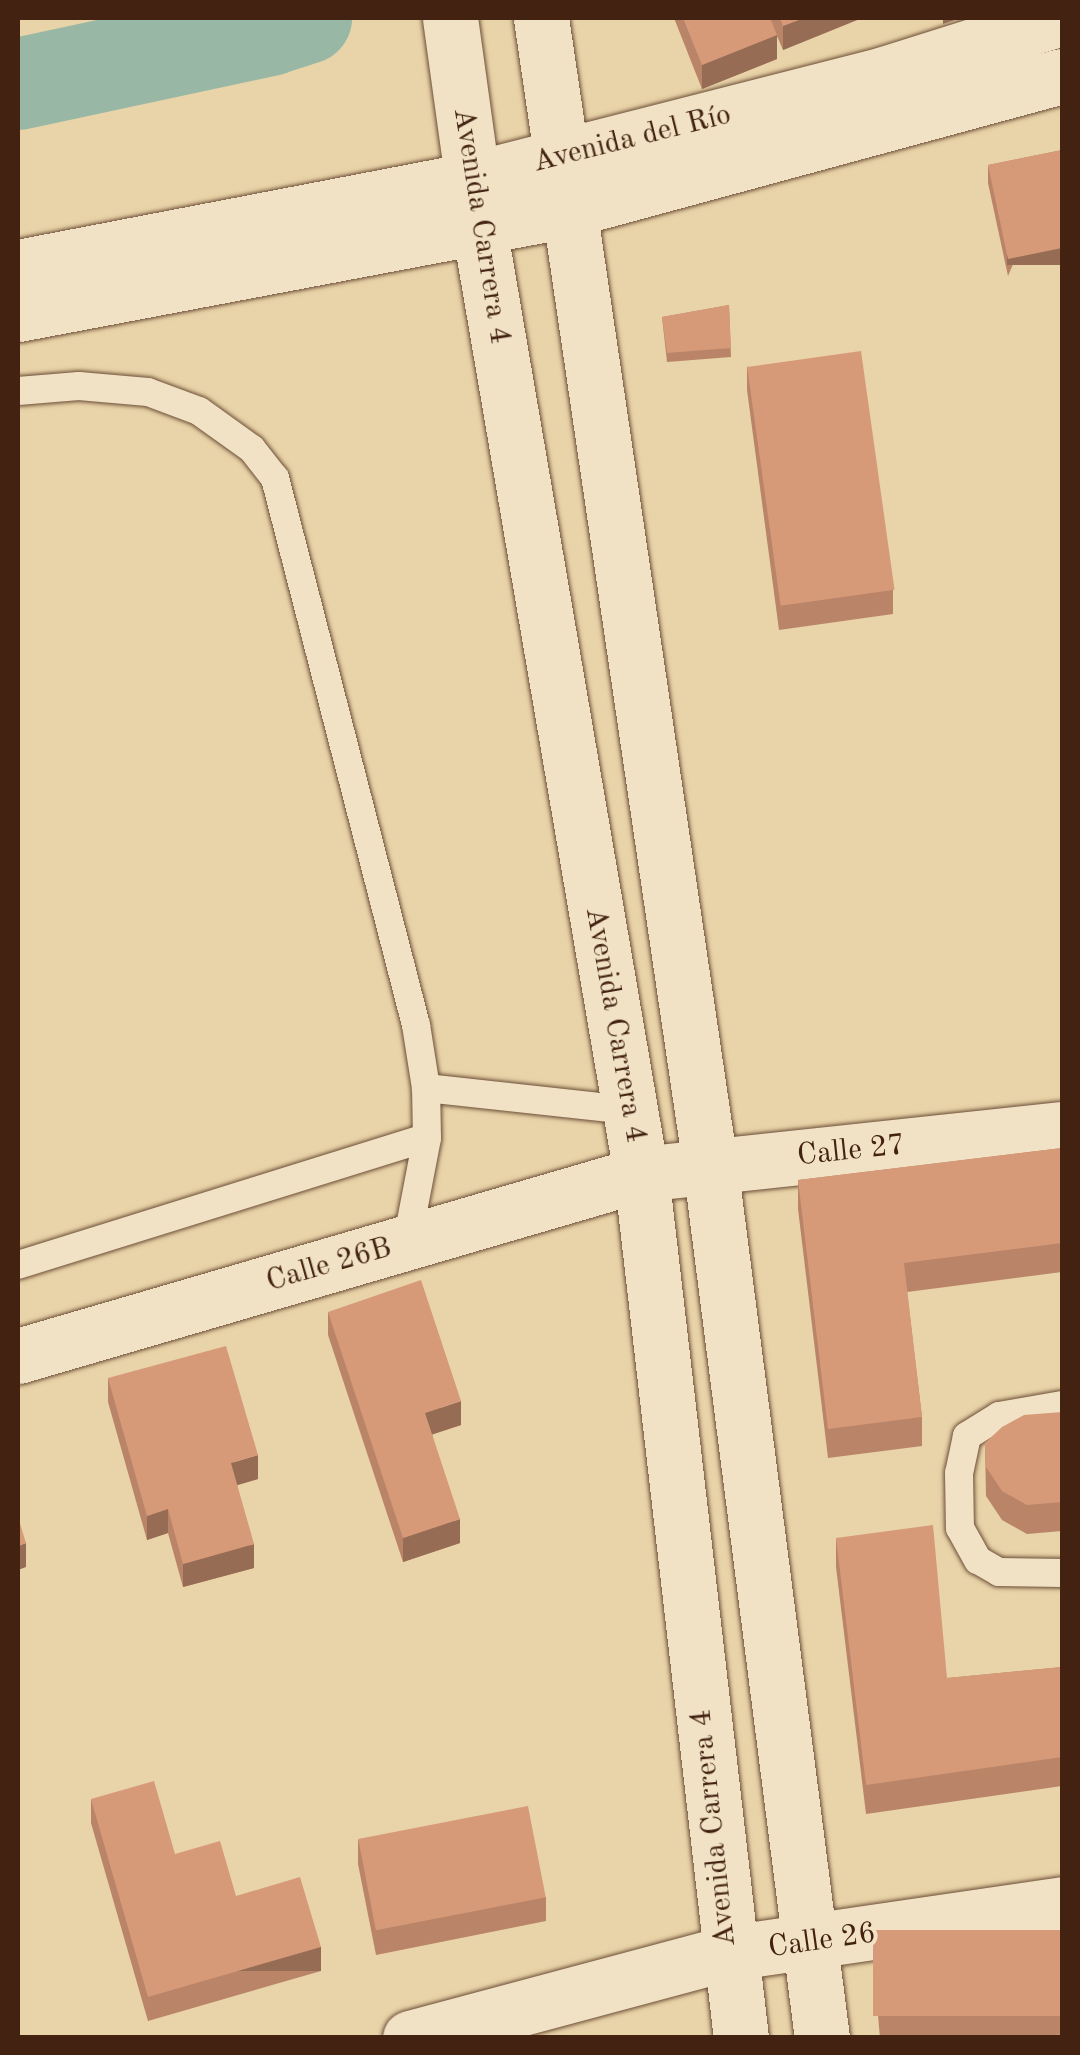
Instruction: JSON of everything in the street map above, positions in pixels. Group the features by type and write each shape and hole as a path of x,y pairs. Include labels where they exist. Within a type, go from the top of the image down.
{"main road":[{"name":"Avenida del Río","path":"564,184 884,74 1062,18"},
{"path":"542,21 710,1165 822,2038"},
{"name":"Avenida Carrera 4","path":"451,26 476,203 640,1174 728,1954 741,2038"},
{"name":"Avenida del Río","path":"18,314 476,203 1062,76"},
{"name":"Avenida del Río","path":"18,268 476,203"},
{"name":"Calle 27","path":"640,1174 1062,1129"},
{"name":"Calle 26B","path":"18,1356 640,1174"},
{"name":"Calle 26","path":"410,2038 728,1954 810,1945 1062,1904"}],"lane":[{"path":"18,391 79,386 148,392 199,411 252,448 275,478 416,1025 426,1088 427,1138 407,1242"},
{"path":"426,1088 629,1110"},
{"path":"18,1265 427,1138"},
{"path":"1062,1404 999,1416 967,1436 959,1473 960,1528 978,1560 999,1572 1062,1572"}],"building":[{"path":"683,18 770,18 777,35 702,65"},
{"path":"780,18 804,18 783,26"},
{"path":"1062,150 1062,248 1008,259 988,165"},
{"path":"729,305 731,348 667,353 662,317"},
{"path":"861,351 895,590 781,606 747,367"},
{"path":"1062,1148 1062,1243 904,1263 922,1417 828,1429 798,1180"},
{"path":"421,1280 461,1401 425,1413 460,1519 403,1538 328,1312"},
{"path":"226,1346 258,1455 231,1463 254,1544 183,1564 168,1509 147,1516 108,1378"},
{"path":"1062,1412 1062,1502 1027,1505 1002,1491 986,1467 985,1443 1002,1427 1024,1415"},
{"path":"18,1517 26,1543 18,1546"},
{"path":"933,1525 947,1678 1062,1667 1062,1757 866,1785 836,1538"},
{"path":"154,1781 175,1854 220,1841 236,1896 300,1877 321,1947 148,1997 91,1799"},
{"path":"528,1806 546,1897 376,1930 358,1839"},
{"path":"873,1930 1062,1930 1062,2016 873,2016"}],"waterway":[{"path":"18,84 269,30 306,18"}]}
